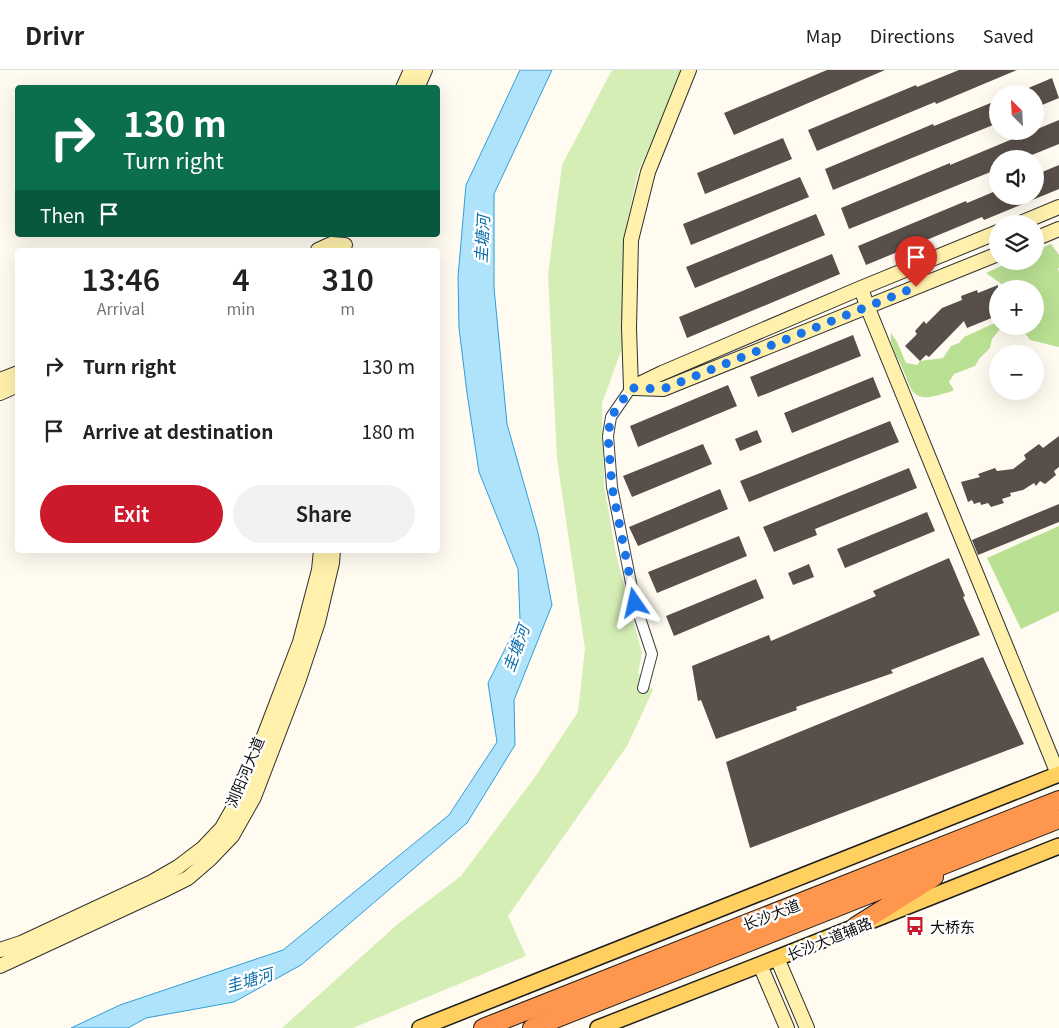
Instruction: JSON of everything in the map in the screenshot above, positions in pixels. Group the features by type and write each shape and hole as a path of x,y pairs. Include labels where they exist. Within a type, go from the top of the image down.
{"highway":[{"path":"966,837 1059,788"},
{"name":"长沙大道","path":"483,1028 1059,800"},
{"name":"长沙大道","path":"532,1028 1059,820"},
{"path":"856,926 972,854"}],"main road":[{"path":"420,1028 1059,774"},
{"name":"长沙大道辅路","path":"598,1028 1059,846"}],"street":[{"path":"404,85 411,70"},
{"path":"418,85 425,70"},
{"path":"631,388 629,328 631,240 648,172 689,70"},
{"path":"1040,215 1059,207"},
{"path":"1044,235 1059,229"},
{"path":"643,688 652,654 635,603 612,487 608,436 611,417 631,388 861,288 989,236"},
{"path":"324,248 339,243"},
{"path":"631,388 663,389 989,258"},
{"path":"861,288 1059,774"},
{"path":"0,380 15,374"},
{"path":"0,393 15,386"},
{"name":"浏阳河大道","path":"0,950 21,943 152,882 178,867 203,848 222,828 243,791 300,642 321,553"},
{"name":"浏阳河大道","path":"0,966 188,878 232,836 254,797 298,682 318,622 333,553"},
{"path":"777,958 807,1028"},
{"path":"760,965 787,1028"}],"green space":[{"path":"612,70 683,70 638,172 624,236 623,346 602,403 604,485 616,554 642,653 638,673 653,690 627,746 508,916 526,956 353,1028 282,1028 399,923 461,876 535,777 578,712 585,649 557,459 548,275 562,165"},
{"path":"1051,244 1059,255 1059,347 1030,340 1026,335 1044,335 1044,280 996,280 986,273 992,270 1044,270 1044,247"},
{"path":"989,326 989,335 995,335 989,345 989,349 975,366 954,374 949,382 954,390 926,397 916,395 893,348 891,333 906,363 917,365 920,361 943,358 951,346 959,343 964,337"},
{"path":"1059,526 1059,611 1021,629 987,558"}],"water":[{"name":"圭塘河","path":"520,70 552,70 494,194 494,288 507,424 538,533 552,605 514,700 515,745 467,823 301,965 234,1002 146,1018 128,1028 71,1028 120,1005 283,950 449,815 497,742 488,683 520,619 518,569 479,472 459,328 458,277 466,185"}],"building":[{"path":"827,70 885,70 734,135 724,113"},
{"path":"959,70 1017,70 817,151 808,130 916,85 917,87"},
{"path":"1052,78 1059,98 1044,104 1044,85 1035,85"},
{"path":"989,104 989,127 833,190 825,169 933,124 934,126"},
{"path":"1059,120 1059,144 1044,150 989,150 989,173 849,229 841,208 1010,140 1044,140 1044,126"},
{"path":"783,138 792,159 705,194 697,173"},
{"path":"1059,165 1059,189 1044,195 1044,171"},
{"path":"800,177 809,197 691,245 683,224"},
{"path":"989,194 989,205 1020,205 996,215 989,215 989,218 984,220 982,217 866,265 858,246 966,201 967,203"},
{"path":"816,214 825,235 695,288 686,267"},
{"path":"832,254 840,274 687,338 679,317"},
{"path":"989,289 989,319 967,328 964,321 929,357 926,355 920,361 905,346 917,334 915,331 924,321 926,324 942,308 962,300 961,296 977,290 978,293"},
{"path":"853,335 861,356 758,397 750,377"},
{"path":"873,377 881,397 792,433 784,413"},
{"path":"728,385 737,406 638,447 630,426"},
{"path":"890,421 899,442 749,502 740,481"},
{"path":"757,430 762,442 740,451 735,439"},
{"path":"1059,436 1059,467 1054,471 1056,475 1045,484 1040,481 1036,486 1034,483 1023,490 1010,493 1011,496 1002,499 1004,503 991,507 988,503 981,505 980,502 974,504 972,500 968,502 961,482 980,477 978,474 995,468 997,471 1013,469 1026,459 1024,455 1039,444 1043,448"},
{"path":"703,444 712,464 632,497 623,476"},
{"path":"909,468 917,488 815,529 817,535 774,552 763,527"},
{"path":"720,489 728,509 638,546 629,527"},
{"path":"1059,504 1059,522 978,555 972,540"},
{"path":"927,512 935,531 845,568 837,549"},
{"path":"739,536 747,556 657,593 648,572"},
{"path":"949,558 965,596 963,597 980,635 891,670 893,673 796,707 797,710 716,739 701,700 698,701 692,666 769,635 771,641 876,596 873,591"},
{"path":"809,564 814,577 793,585 788,573"},
{"path":"756,579 764,598 674,636 666,616"},
{"path":"983,657 1024,744 750,848 726,762"}],"place":[{"name":"大桥东","path":"915,926"}],"route":[{"path":"635,603 612,487 608,436 611,417 631,388 663,389 916,287"}]}
